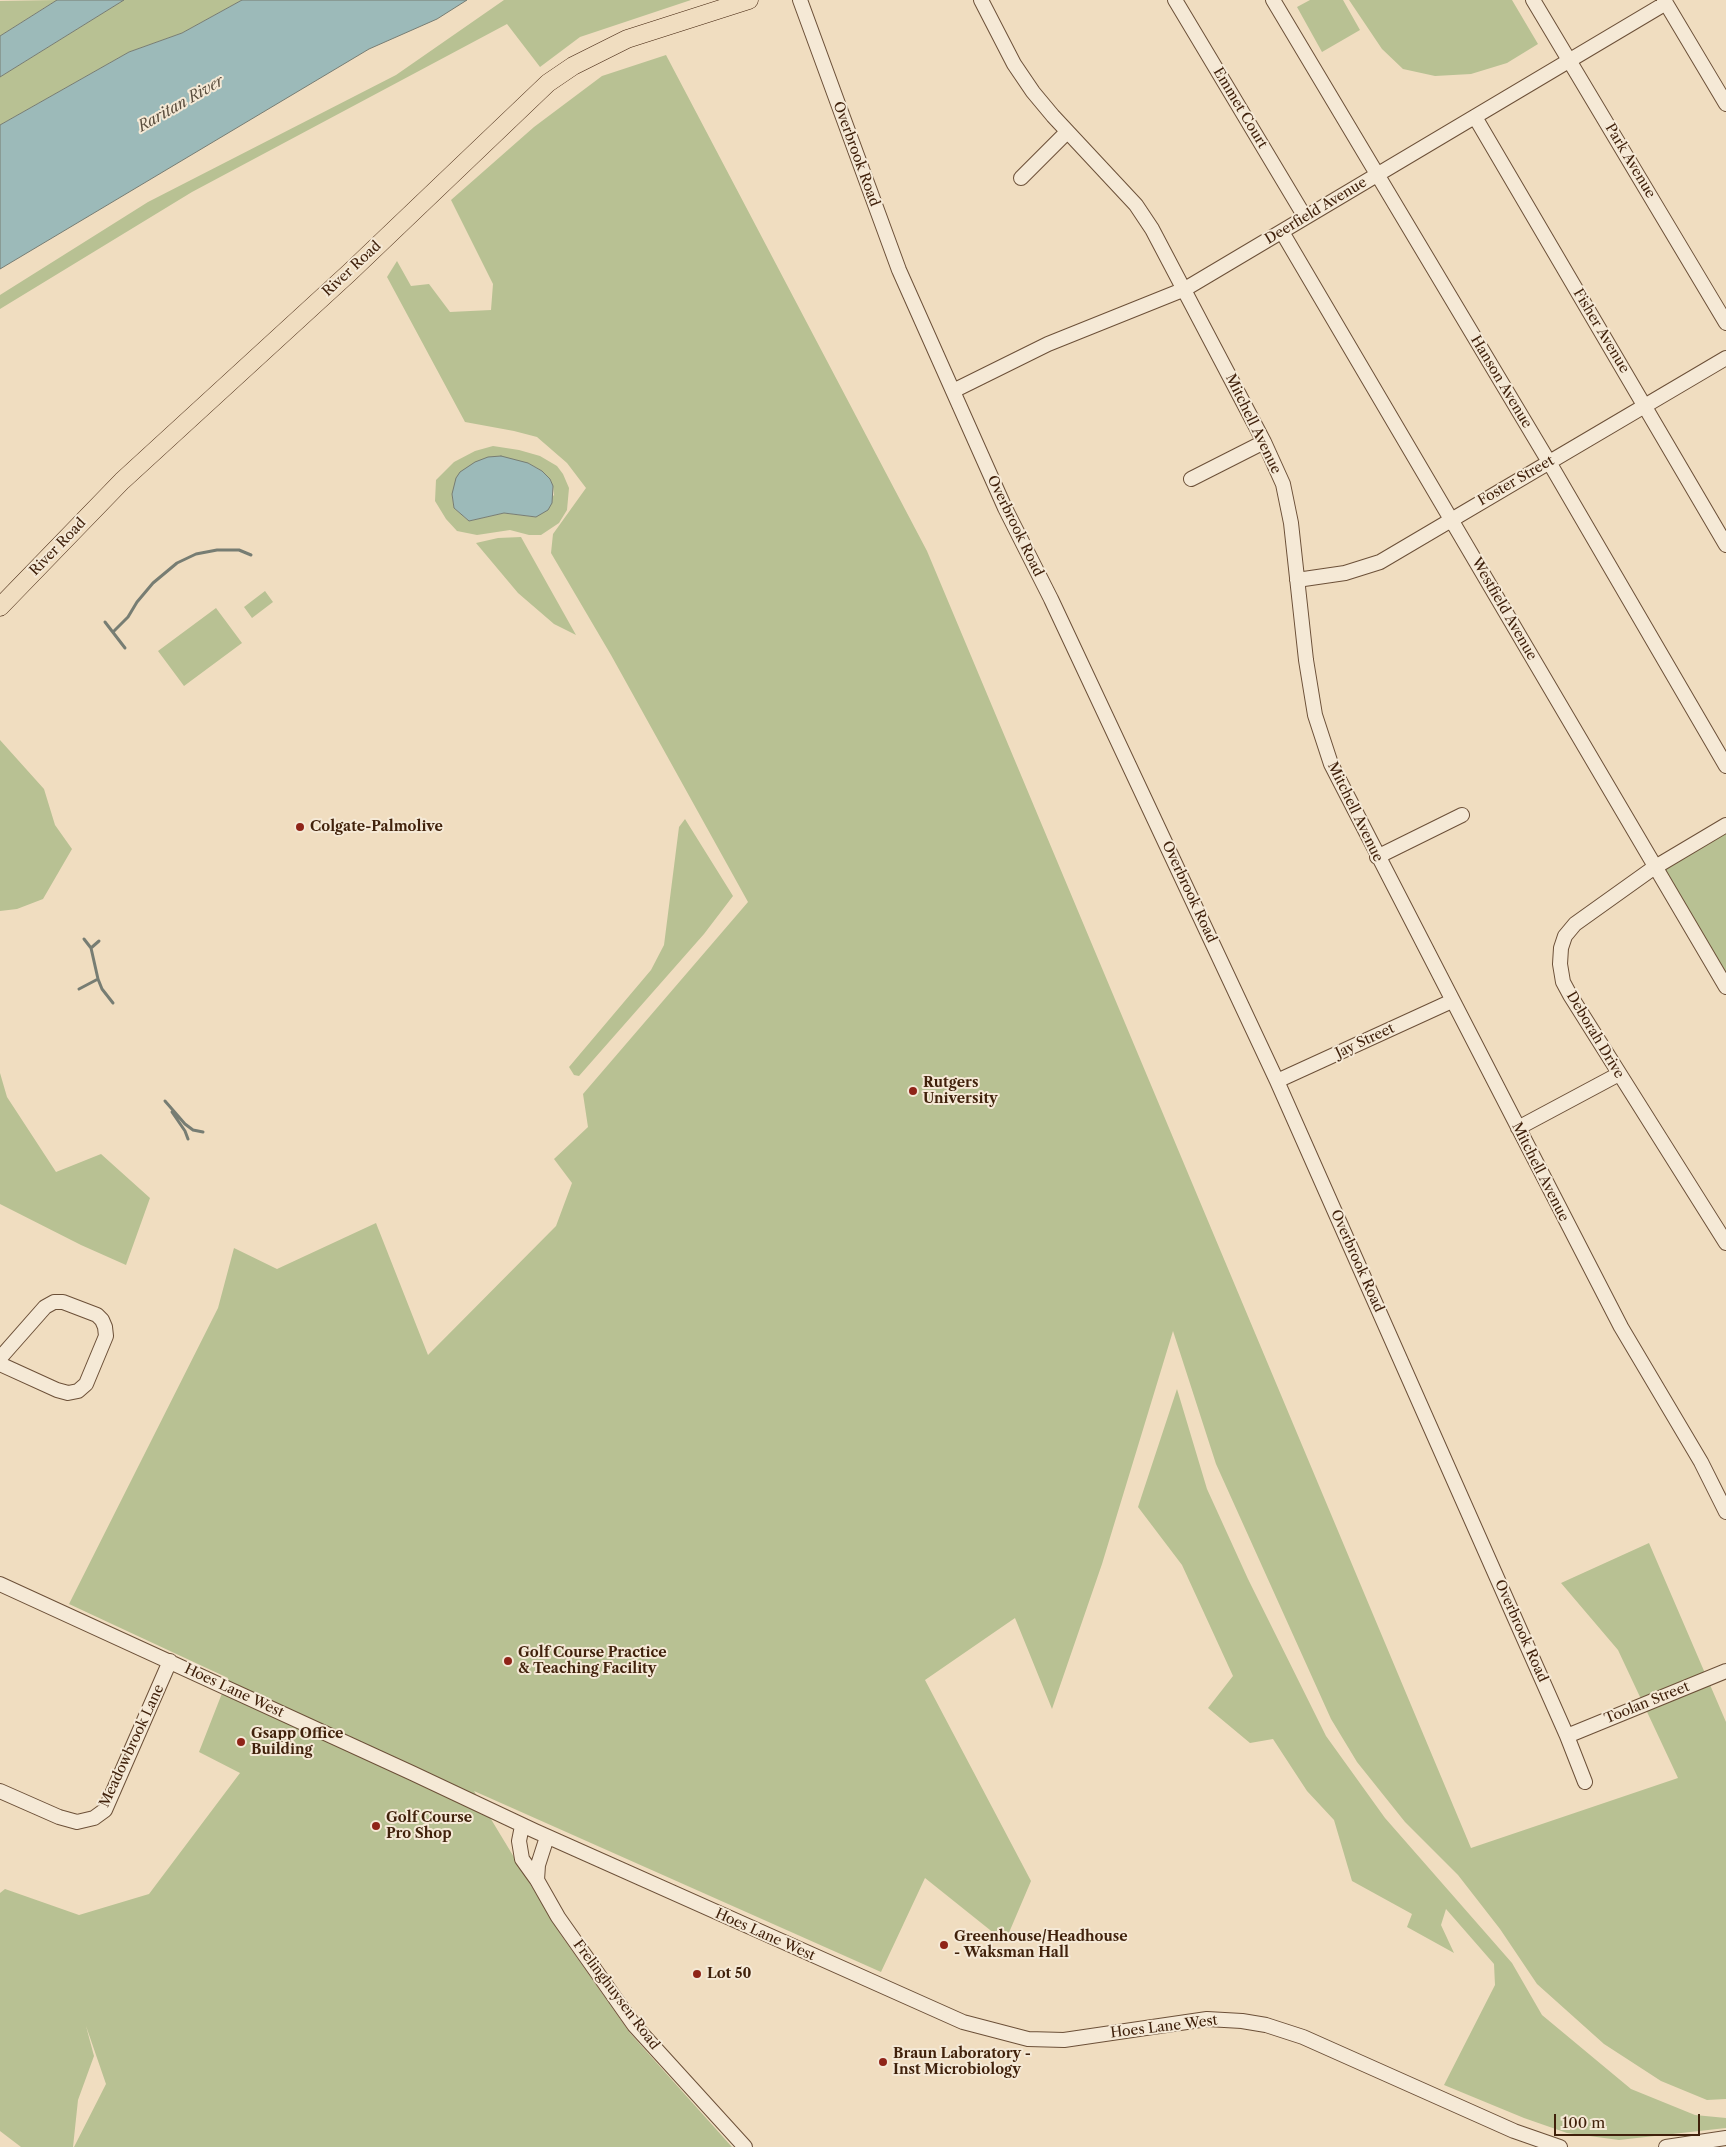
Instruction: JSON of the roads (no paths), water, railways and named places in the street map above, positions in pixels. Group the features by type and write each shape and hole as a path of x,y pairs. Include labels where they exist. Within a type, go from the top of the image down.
{"main road":[{"name":"River Road","path":"0,607 122,481 349,273 548,83 573,66 627,39 748,0"}],"street":[{"name":"Overbrook Road","path":"800,0 898,270 1005,508 1056,608 1277,1081 1568,1736 1585,1782"},
{"name":"Mitchell Avenue","path":"981,0 1014,64 1033,92 1067,132 1136,205 1152,229 1264,442 1283,484 1291,524 1306,660 1315,715 1330,764 1621,1328 1701,1462 1726,1512"},
{"name":"Emmet Court","path":"1175,0 1305,216"},
{"name":"Hanson Avenue","path":"1273,0 1549,462 1726,766"},
{"name":"Park Avenue","path":"1533,0 1726,322"},
{"name":"Deerfield Avenue","path":"953,391 1048,344 1185,289 1282,232 1305,216 1570,61 1665,1"},
{"path":"1665,1 1726,104"},
{"name":"Fisher Avenue","path":"1475,117 1726,545"},
{"path":"1021,178 1067,132"},
{"name":"Westfield Avenue","path":"1282,232 1452,518 1726,987"},
{"name":"Foster Street","path":"1297,580 1345,573 1380,562 1726,358"},
{"path":"1191,478 1264,442"},
{"path":"1377,857 1462,815"},
{"name":"Deborah Drive","path":"1726,825 1655,867 1575,924 1565,936 1561,948 1560,964 1564,982 1619,1074 1726,1243"},
{"name":"Jay Street","path":"1277,1081 1452,1001"},
{"path":"1518,1128 1619,1074"},
{"path":"0,1358 45,1307 54,1302 63,1302 97,1315 105,1327 106,1336 86,1384 78,1390 68,1393 57,1390 0,1364"},
{"name":"Hoes Lane West","path":"0,1584 170,1661 522,1826 962,2022 1028,2039 1064,2040 1207,2019 1242,2021 1266,2025 1303,2037 1514,2131 1560,2147"},
{"name":"Meadowbrook Lane","path":"0,1791 59,1817 77,1822 94,1818 105,1810 170,1661"},
{"name":"Toolan Street","path":"1568,1736 1726,1671"},
{"name":"Frelinghuysen Road","path":"522,1826 520,1841 522,1859 537,1880 558,1917 634,2025 745,2147"},
{"path":"537,1880 538,1865 547,1837"},
{"path":"1666,2147 1726,2138"}],"water":[{"path":"57,0 124,0 0,77 0,36"},
{"name":"Raritan River","path":"242,0 467,0 437,19 369,49 0,269 0,125 129,52 182,33"},
{"path":"501,456 528,463 542,471 550,479 553,486 552,503 548,510 536,517 504,513 469,521 454,508 452,494 456,478 460,472 475,462 488,457"}],"waterway":[{"path":"113,632 128,617 137,602 153,583 177,563 196,554 217,550 239,550 251,555"},
{"path":"105,622 125,648"},
{"path":"84,939 91,948 102,989 113,1003"},
{"path":"91,948 99,941"},
{"path":"79,989 98,979"},
{"path":"165,1101 185,1124 193,1130 203,1132"},
{"path":"172,1112 188,1139"}],"place":[{"name":"Colgate-Palmolive","path":"300,827"},
{"name":"Rutgers University","path":"913,1091"},
{"name":"Golf Course Practice & Teaching Facility","path":"508,1661"},
{"name":"Gsapp Office Building","path":"241,1742"},
{"name":"Golf Course Pro Shop","path":"376,1826"},
{"name":"Greenhouse/Headhouse - Waksman Hall","path":"944,1945"},
{"name":"Lot 50","path":"697,1974"},
{"name":"Braun Laboratory - Inst Microbiology","path":"883,2062"}]}
